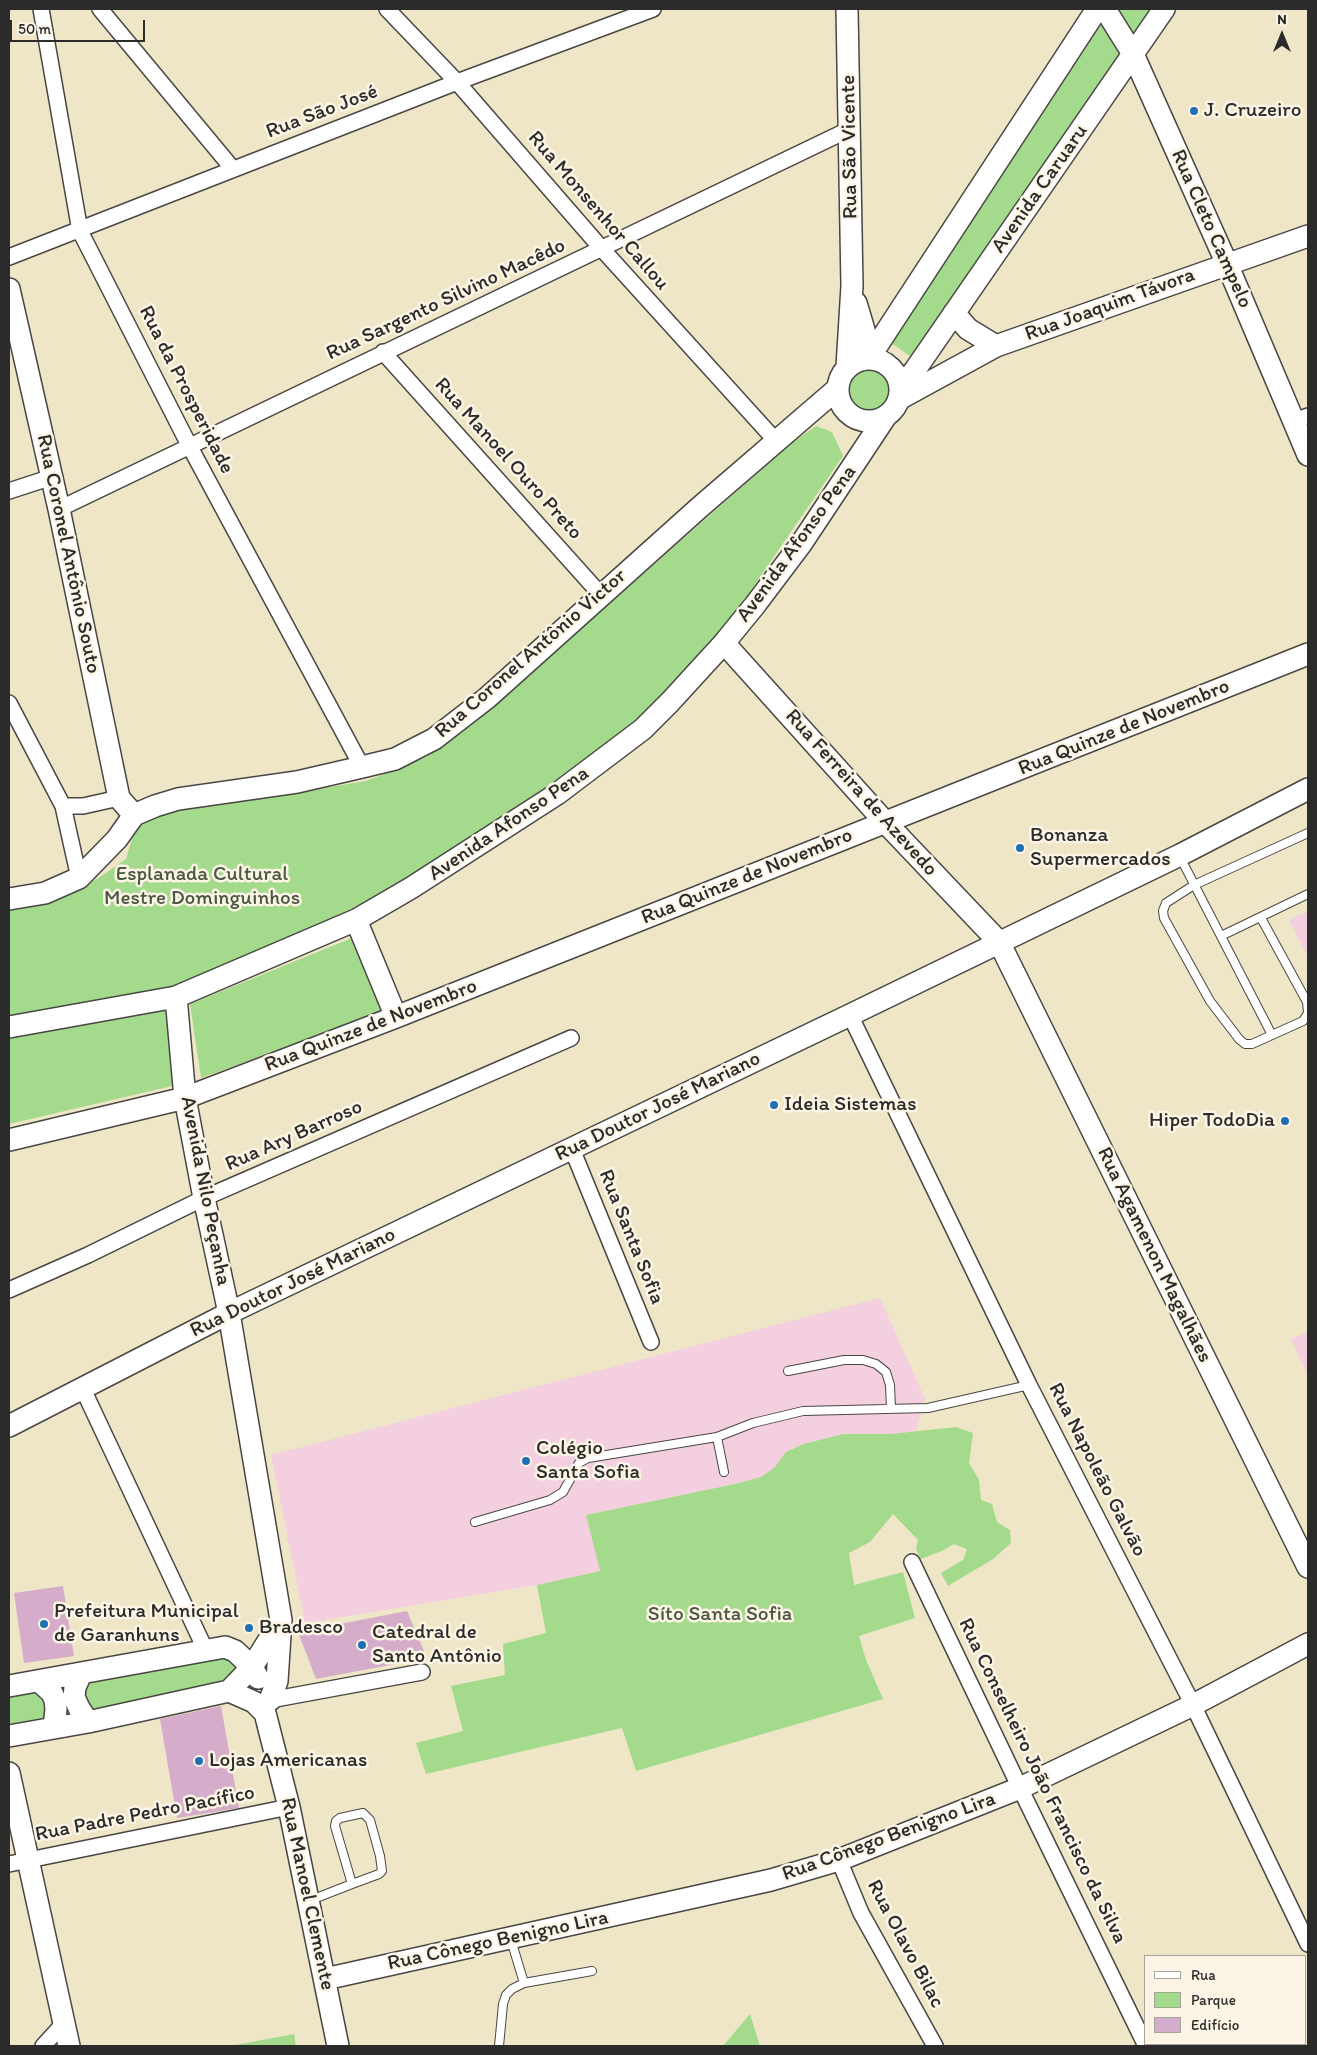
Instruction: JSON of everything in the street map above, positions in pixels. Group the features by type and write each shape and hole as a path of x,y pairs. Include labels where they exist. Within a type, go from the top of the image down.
{"main road":[{"name":"Rua São Vicente","path":"847,9 852,286"},
{"path":"869,358 1097,9"},
{"name":"Rua Cleto Campelo","path":"1105,9 1133,54 1227,264 1301,418 1308,455"},
{"name":"Avenida Caruaru","path":"915,370 1164,9"},
{"name":"Rua Joaquim Távora","path":"891,408 996,346 1308,236"},
{"path":"852,286 864,330 869,358"},
{"path":"847,366 852,286"},
{"name":"Rua Coronel Antônio Souto","path":"9,289 59,509 120,798 134,815"},
{"path":"954,313 968,329 996,346"},
{"path":"869,358 879,360 894,371 891,408 877,420 868,421 858,419 843,408 837,389 842,373 847,366 860,359 869,358"},
{"name":"Avenida Afonso Pena","path":"9,1028 176,997 356,920 482,844 601,762 650,722 724,643 755,605 800,544 915,370"},
{"name":"Rua Coronel Antônio Victor","path":"134,815 178,799 297,782 395,759 415,750 451,726 487,698 601,595 837,389"},
{"name":"Rua Ferreira de Azevedo","path":"724,643 885,822 999,942"},
{"name":"Rua Quinze de Novembro","path":"9,1140 185,1098 396,1017 1308,654"},
{"name":"Rua Doutor José Mariano","path":"9,1426 229,1313 1180,855 1308,789"},
{"path":"9,899 45,893 80,878 117,839 134,815"},
{"path":"356,920 396,1017"},
{"name":"Rua Agamenon Magalhães","path":"999,942 1308,1567"},
{"name":"Avenida Nilo Peçanha","path":"176,997 185,1098 229,1313 282,1620 277,1681 268,1706"},
{"path":"9,1736 88,1722 229,1691 252,1667 282,1620"},
{"name":"Rua Cônego Benigno Lira","path":"325,1979 771,1880 839,1860 1020,1788 1193,1705 1308,1644"},
{"name":"Rua Manoel Clemente","path":"9,1686 225,1647 231,1648 252,1667 268,1706 338,2046"},
{"path":"81,1674 75,1687 74,1697 88,1722"},
{"path":"39,1681 52,1693 55,1700 54,1728"},
{"path":"229,1691 268,1706"},
{"path":"9,1773 18,1861 69,2046"}],"street":[{"name":"Rua da Prosperidade","path":"41,9 80,230 190,447 362,767"},
{"path":"100,9 233,169"},
{"name":"Rua Monsenhor Callou","path":"387,9 457,82 602,249 776,441"},
{"name":"Rua São José","path":"9,257 457,82 652,9"},
{"name":"Rua Sargento Silvino Macêdo","path":"59,509 850,128"},
{"name":"Rua Manoel Ouro Preto","path":"384,352 601,595"},
{"path":"9,490 52,477"},
{"path":"9,704 62,806 80,878"},
{"path":"62,806 83,806 120,798"},
{"name":"Rua Napoleão Galvão","path":"850,1015 1029,1385 1193,1705 1308,1944"},
{"name":"Rua Ary Barroso","path":"9,1290 88,1255 204,1198 571,1038"},
{"name":"Rua Santa Sofia","path":"572,1149 651,1342"},
{"path":"82,1387 206,1650"},
{"name":"Rua Conselheiro João Francisco da Silva","path":"912,1562 1144,2042"},
{"path":"268,1706 422,1672"},
{"name":"Rua Padre Pedro Pacífico","path":"18,1861 289,1807"},
{"name":"Rua Olavo Bilac","path":"839,1860 861,1913 935,2046"},
{"path":"43,2046 64,2023"}],"lane":[{"path":"1261,918 1307,1002 1308,1012 1303,1021 1252,1044 1245,1044 1210,1001 1164,918 1163,911 1166,903 1194,885 1308,833"},
{"path":"1180,855 1272,1035"},
{"path":"1221,936 1308,894"},
{"path":"788,1371 844,1360 863,1360 876,1364 886,1372 890,1385 891,1409"},
{"path":"475,1522 550,1500 563,1492 579,1463 588,1458 717,1437 753,1423 803,1411 928,1408 1029,1385"},
{"path":"717,1437 724,1472"},
{"path":"309,1901 379,1874 382,1871 370,1820 363,1813 340,1818 336,1821 335,1826 352,1884"},
{"path":"511,1939 524,1983"},
{"path":"499,2046 503,2004 506,1995 512,1989 524,1983 592,1971"}],"shaded area":[{"path":"1308,911 1308,957 1289,920"},
{"name":"Colégio Santa Sofia","path":"880,1298 925,1399 916,1431 786,1452 775,1467 761,1477 586,1515 600,1571 537,1585 305,1623 271,1455"},
{"path":"1308,1332 1308,1375 1291,1339"}],"green space":[{"path":"1110,9 1158,9 1136,41"},
{"path":"1103,12 1133,50 912,358 896,346 882,341"},
{"path":"870,364 880,366 888,372 894,380 896,390 894,400 888,408 880,414 870,416 860,414 852,408 846,400 844,390 846,380 852,372 860,366"},
{"name":"Esplanada Cultural Mestre Dominguinhos","path":"816,426 832,432 843,456 727,625 642,716 570,775 417,879 176,988 9,1021 9,905 48,898 97,879 126,859 137,822 183,803 214,806 366,781 427,757 473,724 793,442"},
{"path":"357,936 381,1012 201,1078 190,1004"},
{"path":"165,1008 181,1084 9,1124 9,1039"},
{"name":"Síto Santa Sofia","path":"956,1427 973,1433 969,1463 979,1480 981,1500 992,1504 997,1522 1010,1530 1011,1543 993,1559 948,1586 941,1573 963,1560 967,1549 954,1544 921,1559 916,1549 918,1540 893,1514 870,1542 849,1553 854,1585 903,1572 915,1618 859,1636 866,1660 883,1699 636,1771 622,1728 426,1774 416,1743 463,1731 451,1686 505,1675 503,1644 546,1633 537,1585 600,1571 586,1515 761,1477 775,1467 786,1452 804,1444 843,1434 891,1434"},
{"path":"229,1651 245,1665 230,1684 89,1710 79,1698 86,1677"},
{"path":"39,1685 52,1709 43,1718 9,1724 9,1691"},
{"path":"750,2014 760,2046 723,2046"},
{"path":"294,2034 296,2046 230,2046"}],"building":[{"name":"Prefeitura Municipal de Garanhuns","path":"63,1586 74,1656 24,1663 14,1593"},
{"name":"Catedral de Santo Antônio","path":"407,1611 427,1658 316,1679 298,1632"},
{"name":"Lojas Americanas","path":"221,1706 239,1808 177,1818 160,1719"}],"place":[{"name":"J. Cruzeiro","path":"1194,111"},
{"name":"Bonanza Supermercados","path":"1020,848"},
{"name":"Ideia Sistemas","path":"774,1105"},
{"name":"Hiper TodoDia","path":"1285,1121"},
{"name":"Colégio Santa Sofia","path":"526,1461"},
{"name":"Prefeitura Municipal de Garanhuns","path":"44,1624"},
{"name":"Bradesco","path":"249,1628"},
{"name":"Catedral de Santo Antônio","path":"362,1645"},
{"name":"Lojas Americanas","path":"199,1761"}]}
